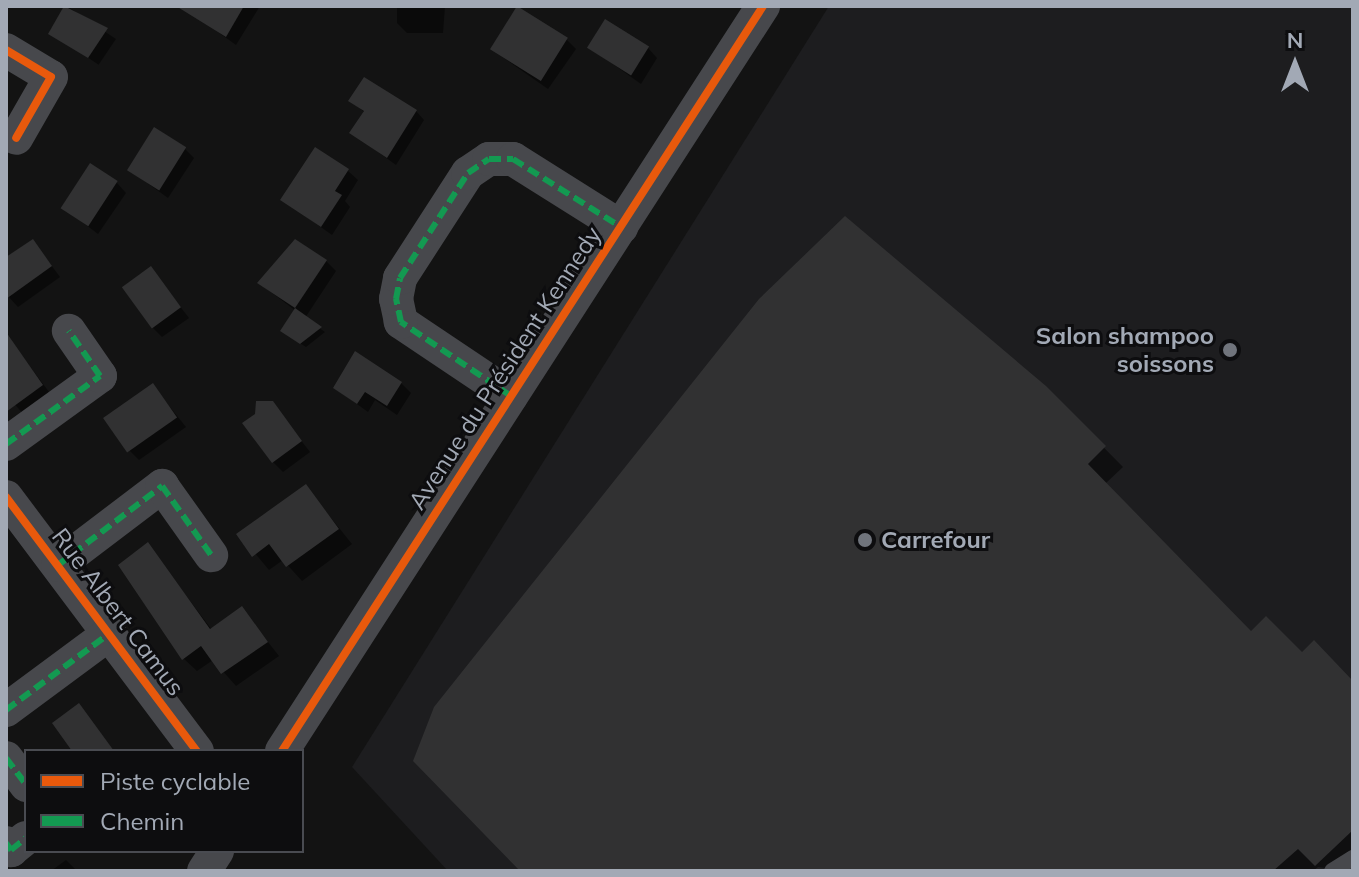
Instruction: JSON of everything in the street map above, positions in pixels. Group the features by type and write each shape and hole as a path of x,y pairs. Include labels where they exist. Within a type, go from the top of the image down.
{"street":[{"name":"Avenue du Président Kennedy","path":"283,749 763,6"},
{"path":"6,50 51,77 16,138"},
{"path":"511,396 401,322 396,299 400,278 468,173 489,159 513,159 621,227"},
{"path":"6,444 100,376 69,331"},
{"path":"58,565 162,486 211,555"},
{"name":"Rue Albert Camus","path":"7,502 196,749"},
{"path":"6,710 110,633"},
{"path":"6,758 24,782"},
{"path":"6,843 11,850 24,840"},
{"path":"204,871 216,853"}],"lane":[{"path":"1332,871 1353,858"}],"shaded area":[{"path":"829,6 1353,6 1353,871 448,871 352,767"}],"building":[{"path":"64,6 108,28 88,58 48,34"},
{"path":"176,6 244,6 226,37"},
{"path":"517,6 568,38 541,81 490,49"},
{"path":"605,19 649,47 631,75 587,48"},
{"path":"364,77 417,110 387,158 349,133 364,111 348,101"},
{"path":"154,127 186,147 159,190 127,170"},
{"path":"315,147 349,169 335,191 342,195 321,227 280,200"},
{"path":"90,163 118,181 88,226 61,208"},
{"name":"Carrefour","path":"845,216 1046,386 1106,446 1088,464 1251,631 1266,616 1302,652 1314,640 1353,681 1353,830 1315,866 1298,849 1273,871 520,871 413,761 434,707 759,299"},
{"path":"33,239 52,266 6,299 6,257"},
{"path":"295,239 327,260 295,308 257,283"},
{"path":"151,266 181,307 152,328 122,287"},
{"path":"295,308 322,327 300,344 280,331"},
{"path":"6,332 43,385 6,412"},
{"path":"355,351 402,382 387,406 365,392 357,404 333,388"},
{"path":"153,383 177,417 127,452 103,418"},
{"path":"256,401 273,401 302,441 272,463 242,423 255,414"},
{"path":"306,484 339,529 286,567 269,544 252,557 236,534"},
{"path":"148,542 210,629 242,606 268,642 221,674 201,646 182,660 118,565"},
{"path":"79,703 113,749 71,749 52,723"}],"marked path":[{"path":"511,396 401,322 396,299 400,278 468,173 489,159 513,159 621,227"},
{"path":"6,444 100,376 69,331"},
{"path":"58,565 162,486 211,555"},
{"path":"6,710 110,633"},
{"path":"6,758 24,782"},
{"path":"6,843 11,850 24,840"}],"cycle path":[{"path":"283,749 763,6"},
{"path":"6,50 51,77 16,138"},
{"path":"6,497 195,749"}],"place":[{"name":"Salon shampoo soissons","path":"1230,350"},
{"name":"Carrefour","path":"865,540"}]}
